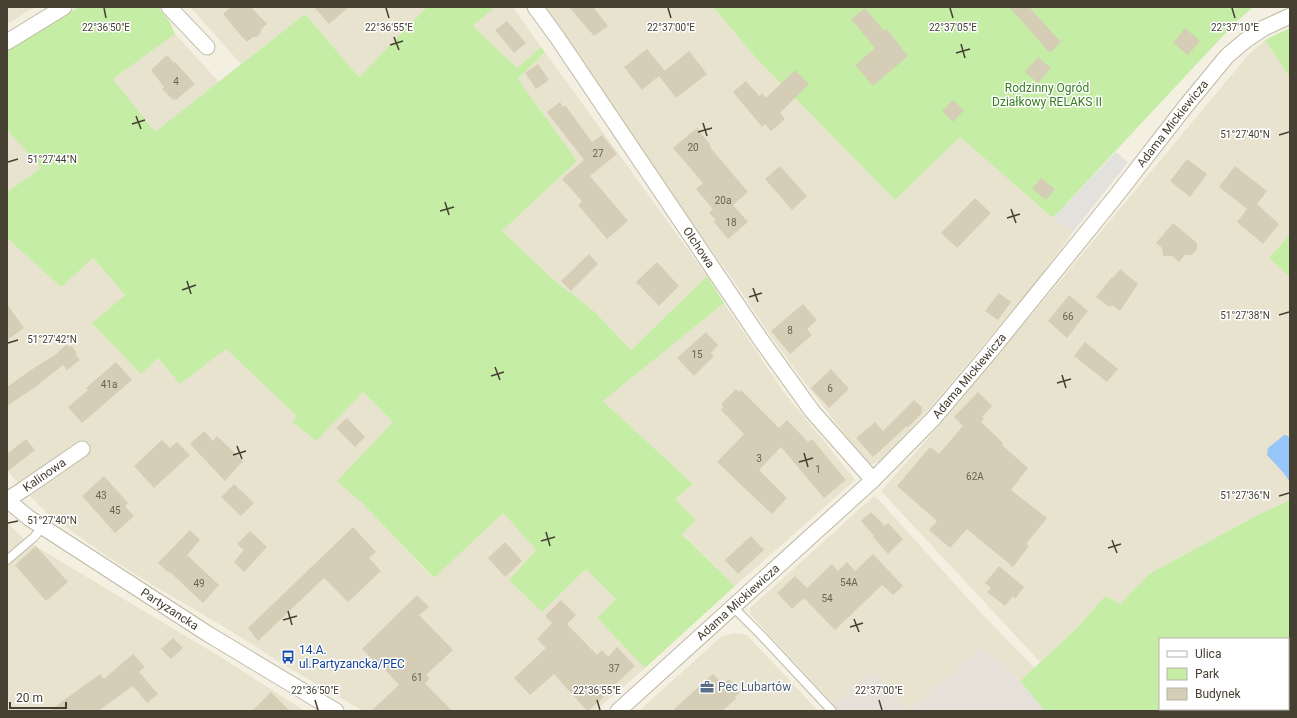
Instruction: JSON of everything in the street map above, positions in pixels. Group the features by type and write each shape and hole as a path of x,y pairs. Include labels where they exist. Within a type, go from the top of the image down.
{"street":[{"path":"7,42 64,7"},
{"path":"169,7 207,47"},
{"name":"Olchowa","path":"535,7 557,37 761,340 812,411 873,480"},
{"name":"Adama Mickiewicza","path":"618,711 873,480 933,419 989,353 1227,56 1246,40 1264,28 1290,16"},
{"name":"Kalinowa","path":"7,500 82,449"},
{"name":"Partyzancka","path":"7,500 29,518 208,634 336,711"}],"lane":[{"path":"7,560 33,538 43,527"},
{"path":"733,607 832,711"}],"shaded area":[{"path":"7,7 35,7 7,24"},
{"path":"190,7 427,7 359,77 305,14 241,64"},
{"path":"495,7 513,7 541,47 517,68 473,26"},
{"path":"541,7 713,7 756,58 895,200 960,137 1053,218 1073,232 1031,289 930,408 881,461 868,465 767,331 738,287 667,189"},
{"path":"175,34 219,82 155,132 113,79"},
{"path":"1265,40 1290,78 1290,234 1269,258 1290,277 1290,500 1254,517 1149,574 1120,604 1105,596 1079,626 1040,662 881,491 938,427 1249,54"},
{"path":"545,52 707,276 631,350 594,311 554,280 502,231 577,161 518,79"},
{"path":"7,130 41,168 7,192"},
{"path":"1116,152 1128,162 1073,232 1053,218"},
{"path":"7,238 61,286 93,258 125,295 93,323 141,374 158,358 180,384 226,349 298,416 293,422 363,392 393,422 361,502 433,578 503,513 536,550 509,580 542,612 586,569 616,599 597,618 645,668 595,711 363,711 289,668 226,628 111,559 50,516 30,496 88,453 78,441 19,484 7,470"},
{"path":"724,303 785,394 855,480 735,586 682,533 675,499 693,484 603,401"},
{"path":"874,496 981,613 1035,668 1020,681 982,648 907,711 874,669 833,704 750,614 750,608"},
{"path":"7,523 25,540 219,656 305,711 7,711"},
{"path":"733,633 747,635 818,711 639,711 721,637"},
{"path":"982,648 1020,681 1045,711 907,711"},
{"path":"874,669 907,711 825,711"}],"green space":[{"path":"78,7 158,7 169,21 175,34 113,79 155,132 305,14 359,77 427,7 495,7 473,26 517,68 541,47 545,52 518,79 577,161 502,231 554,280 594,311 631,350 707,276 724,303 603,401 693,484 675,499 696,520 682,534 735,586 645,668 597,618 616,599 586,569 542,612 509,580 536,550 503,513 434,578 361,502 337,481 393,422 363,392 316,441 293,422 297,416 226,349 180,384 158,358 141,374 92,323 125,295 93,258 61,287 7,238 7,192 41,168 7,130 7,51"},
{"name":"Rodzinny Ogród Działkowy RELAKS II","path":"713,7 1253,7 1234,24 1053,218 960,137 895,200 756,58"},
{"path":"1290,28 1290,78 1265,40"},
{"path":"1290,234 1290,277 1269,258"},
{"path":"1290,500 1290,711 1045,711 1020,681 1079,626 1105,596 1120,604 1149,574 1254,517"}],"water":[{"path":"1284,435 1290,438 1290,482 1267,455 1268,448"}],"building":[{"path":"231,7 251,7 267,24 261,29 261,33 257,37 253,37 247,42 223,14"},
{"path":"314,7 349,7 329,24"},
{"path":"569,7 593,7 608,26 594,36"},
{"path":"1009,7 1029,7 1061,42 1050,53"},
{"path":"865,8 884,31 887,29 908,56 873,86 855,65 875,48 851,19"},
{"path":"507,21 526,43 514,53 495,30"},
{"path":"1185,28 1200,41 1188,55 1173,43"},
{"path":"647,49 665,71 689,51 707,74 676,98 659,76 642,90 624,67"},
{"path":"167,55 195,84 176,100 173,100 162,89 164,87 151,70"},
{"path":"1038,57 1051,68 1038,83 1025,72"},
{"path":"538,64 549,80 536,89 525,73"},
{"path":"795,70 809,84 780,113 785,119 771,131 765,124 762,127 733,92 746,81 759,96 762,93 766,98"},
{"path":"953,100 964,110 953,122 942,111"},
{"path":"560,102 563,107 565,105 592,142 602,135 617,154 590,176 628,221 607,239 578,205 582,201 562,179 584,160 547,112"},
{"path":"697,128 711,146 709,146 748,192 733,205 748,222 728,239 714,222 716,220 709,213 713,209 696,189 703,183 673,148"},
{"path":"1187,159 1207,174 1190,197 1170,181"},
{"path":"780,166 807,196 792,210 765,179"},
{"path":"1235,166 1267,191 1257,204 1279,224 1263,244 1237,222 1247,209 1219,187"},
{"path":"1041,178 1055,189 1046,200 1032,189"},
{"path":"975,198 991,213 957,248 941,233"},
{"path":"1173,223 1197,243 1197,249 1192,255 1185,255 1179,262 1172,256 1163,256 1162,248 1156,243"},
{"path":"589,254 598,264 571,291 561,281"},
{"path":"657,262 679,286 659,306 636,282"},
{"path":"1120,269 1138,284 1120,311 1113,306 1108,306 1096,297"},
{"path":"999,293 1011,302 998,320 985,311"},
{"path":"1069,295 1088,311 1067,338 1048,321"},
{"path":"7,304 24,328 7,340"},
{"path":"803,304 817,320 807,329 812,335 790,354 771,331"},
{"path":"706,332 718,345 711,353 714,356 694,376 677,358"},
{"path":"1085,342 1118,369 1107,382 1074,356"},
{"path":"67,344 69,347 72,346 80,360 67,370 63,365 38,385 7,406 7,387 55,355"},
{"path":"116,362 132,380 82,423 68,407 88,390 86,388"},
{"path":"831,369 849,389 829,408 811,388"},
{"path":"736,389 739,392 741,390 779,428 787,420 808,442 812,439 846,480 824,498 781,447 759,470 787,498 772,514 717,462 744,434 721,410 723,407 721,404"},
{"path":"978,392 992,406 982,417 984,419 981,422 1003,443 1002,445 1028,468 1011,490 1047,518 1026,544 1029,546 1013,567 967,529 950,548 929,530 937,521 897,486 930,447 939,454 963,426 954,417"},
{"path":"914,400 922,407 922,413 873,457 856,438 875,422 883,431"},
{"path":"347,418 365,437 355,447 336,428"},
{"path":"204,431 213,441 217,436 243,461 225,481 190,444"},
{"path":"26,439 35,450 7,472 7,454"},
{"path":"162,440 170,448 177,442 190,455 154,488 134,466"},
{"path":"104,476 128,503 125,506 134,516 115,533 82,496"},
{"path":"234,484 254,503 241,516 221,497"},
{"path":"871,512 885,526 888,523 903,539 888,554 861,521"},
{"path":"353,527 376,552 369,558 381,571 348,602 324,578 258,641 248,628"},
{"path":"190,530 200,540 187,555 219,585 203,603 170,572 169,573 158,563"},
{"path":"250,531 267,547 244,572 234,562 244,550 237,544"},
{"path":"751,536 764,550 738,574 725,560"},
{"path":"505,542 522,561 505,577 488,558"},
{"path":"36,546 68,582 46,601 15,565"},
{"path":"873,554 903,586 893,595 882,585 835,630 804,598 792,609 777,593 795,576 807,588 832,564 838,571 847,562 855,571"},
{"path":"999,566 1024,587 1015,599 1013,596 1005,606 987,592 991,588 985,583"},
{"path":"417,595 429,607 419,615 453,650 426,675 430,679 425,683 452,711 371,711 399,685 378,662 376,663 362,649"},
{"path":"561,600 576,615 567,624 597,655 602,650 608,657 617,647 635,666 588,711 554,674 530,695 514,678 546,648 537,639 552,623 545,616"},
{"path":"173,638 183,648 171,659 161,649"},
{"path":"133,654 145,667 139,672 158,694 147,703 133,686 98,711 49,711 100,674 104,679"},
{"path":"713,674 723,684 729,679 740,692 735,697 736,699 722,711 672,711"},
{"path":"271,692 290,711 252,711"}],"place":[{"name":"14.A. ul.Partyzancka/PEC","path":"288,657"},
{"name":"Pec Lubartów","path":"707,687"}]}
